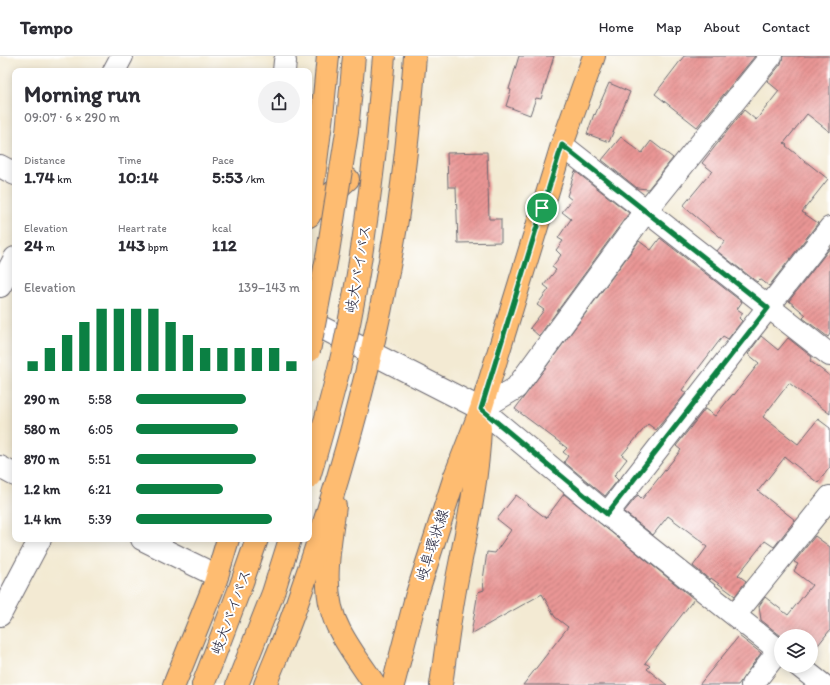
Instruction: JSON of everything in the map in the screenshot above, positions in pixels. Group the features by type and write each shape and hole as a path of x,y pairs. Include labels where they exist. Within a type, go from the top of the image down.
{"main road":[{"path":"312,170 313,156 323,107 328,56"},
{"path":"312,335 328,252 347,132 354,56"},
{"path":"312,211 351,177 363,56"},
{"name":"岐大バイパス","path":"312,466 345,344 362,249 378,130 384,56"},
{"path":"265,685 295,610 339,475 371,354 393,244 409,130 415,56"},
{"name":"岐阜環状線","path":"393,685 416,597 455,476 481,409 562,145 594,56"},
{"name":"岐阜環状線","path":"441,685 456,587 477,474 481,409"},
{"path":"339,475 328,564 328,592 333,614 340,631 375,685"},
{"path":"174,685 217,576 227,542"},
{"name":"岐大バイパス","path":"203,685 256,542"},
{"name":"岐大バイパス","path":"237,685 273,593 289,542"}],"street":[{"path":"116,68 122,56"},
{"path":"481,409 516,388 646,211 771,56"},
{"path":"562,145 768,308 830,355"},
{"path":"0,166 12,172"},
{"path":"607,514 830,228"},
{"path":"0,286 12,264"},
{"path":"312,323 481,409 607,514 774,646"},
{"path":"0,467 12,473"},
{"path":"735,614 830,497"},
{"path":"0,615 38,542"},
{"path":"148,542 217,576"},
{"path":"752,685 774,658"},
{"path":"808,673 823,685"}],"building":[{"path":"519,56 554,56 541,99 536,98 530,115 506,106 511,90 509,89"},
{"path":"684,56 755,56 697,127 655,94"},
{"path":"783,56 830,56 830,132 807,114 784,143 828,179 802,212 818,223 769,286 760,279 757,282 717,251 725,241 683,206 712,171 702,163 744,110 756,120 779,91 767,81 781,64"},
{"path":"609,83 630,92 609,142 587,134 594,114 595,115"},
{"path":"621,137 642,153 651,141 673,158 648,189 637,188 602,160"},
{"path":"487,152 489,219 501,219 501,242 458,243 456,187 448,187 447,153"},
{"path":"575,171 629,213 539,336 530,328 544,310 537,305 549,289 544,285 556,270 552,267 561,255 556,250 563,241 558,238 571,219 562,212 572,200 567,196"},
{"path":"660,238 742,302 737,309 743,313 739,318 742,321 728,339 723,336 682,390 686,393 656,430 648,424 622,455 627,459 614,476 618,480 605,496 564,462 568,456 563,452 567,448 515,409 639,241 651,250"},
{"path":"830,248 830,334 828,337 803,318 806,315 789,301"},
{"path":"761,336 778,350 788,338 812,357 810,361 830,376 830,414 789,383 763,417 798,444 818,419 830,428 830,467 818,483 785,457 758,491 795,520 774,547 765,541 738,575 746,581 735,596 711,578 710,580 693,566 707,547 703,544 704,543 668,516 653,535 624,512 638,495 642,499 681,450 676,446 705,409 715,416 733,394 734,395 759,363 748,354"},
{"path":"564,494 694,599 645,663 650,666 647,669 667,685 523,685 568,627 555,617 542,594 471,634 478,592 484,590 483,580 487,552 495,553 511,530 497,519 516,495 546,518"},
{"path":"815,536 830,547 830,630 818,645 818,629 774,629 774,630 761,620 759,606 765,597 788,615 812,585 794,571 798,564 794,562"},
{"path":"739,636 761,653 738,685 699,685"}],"route":[{"path":"562,145 768,308 607,514 481,409 542,208 562,145"}]}
